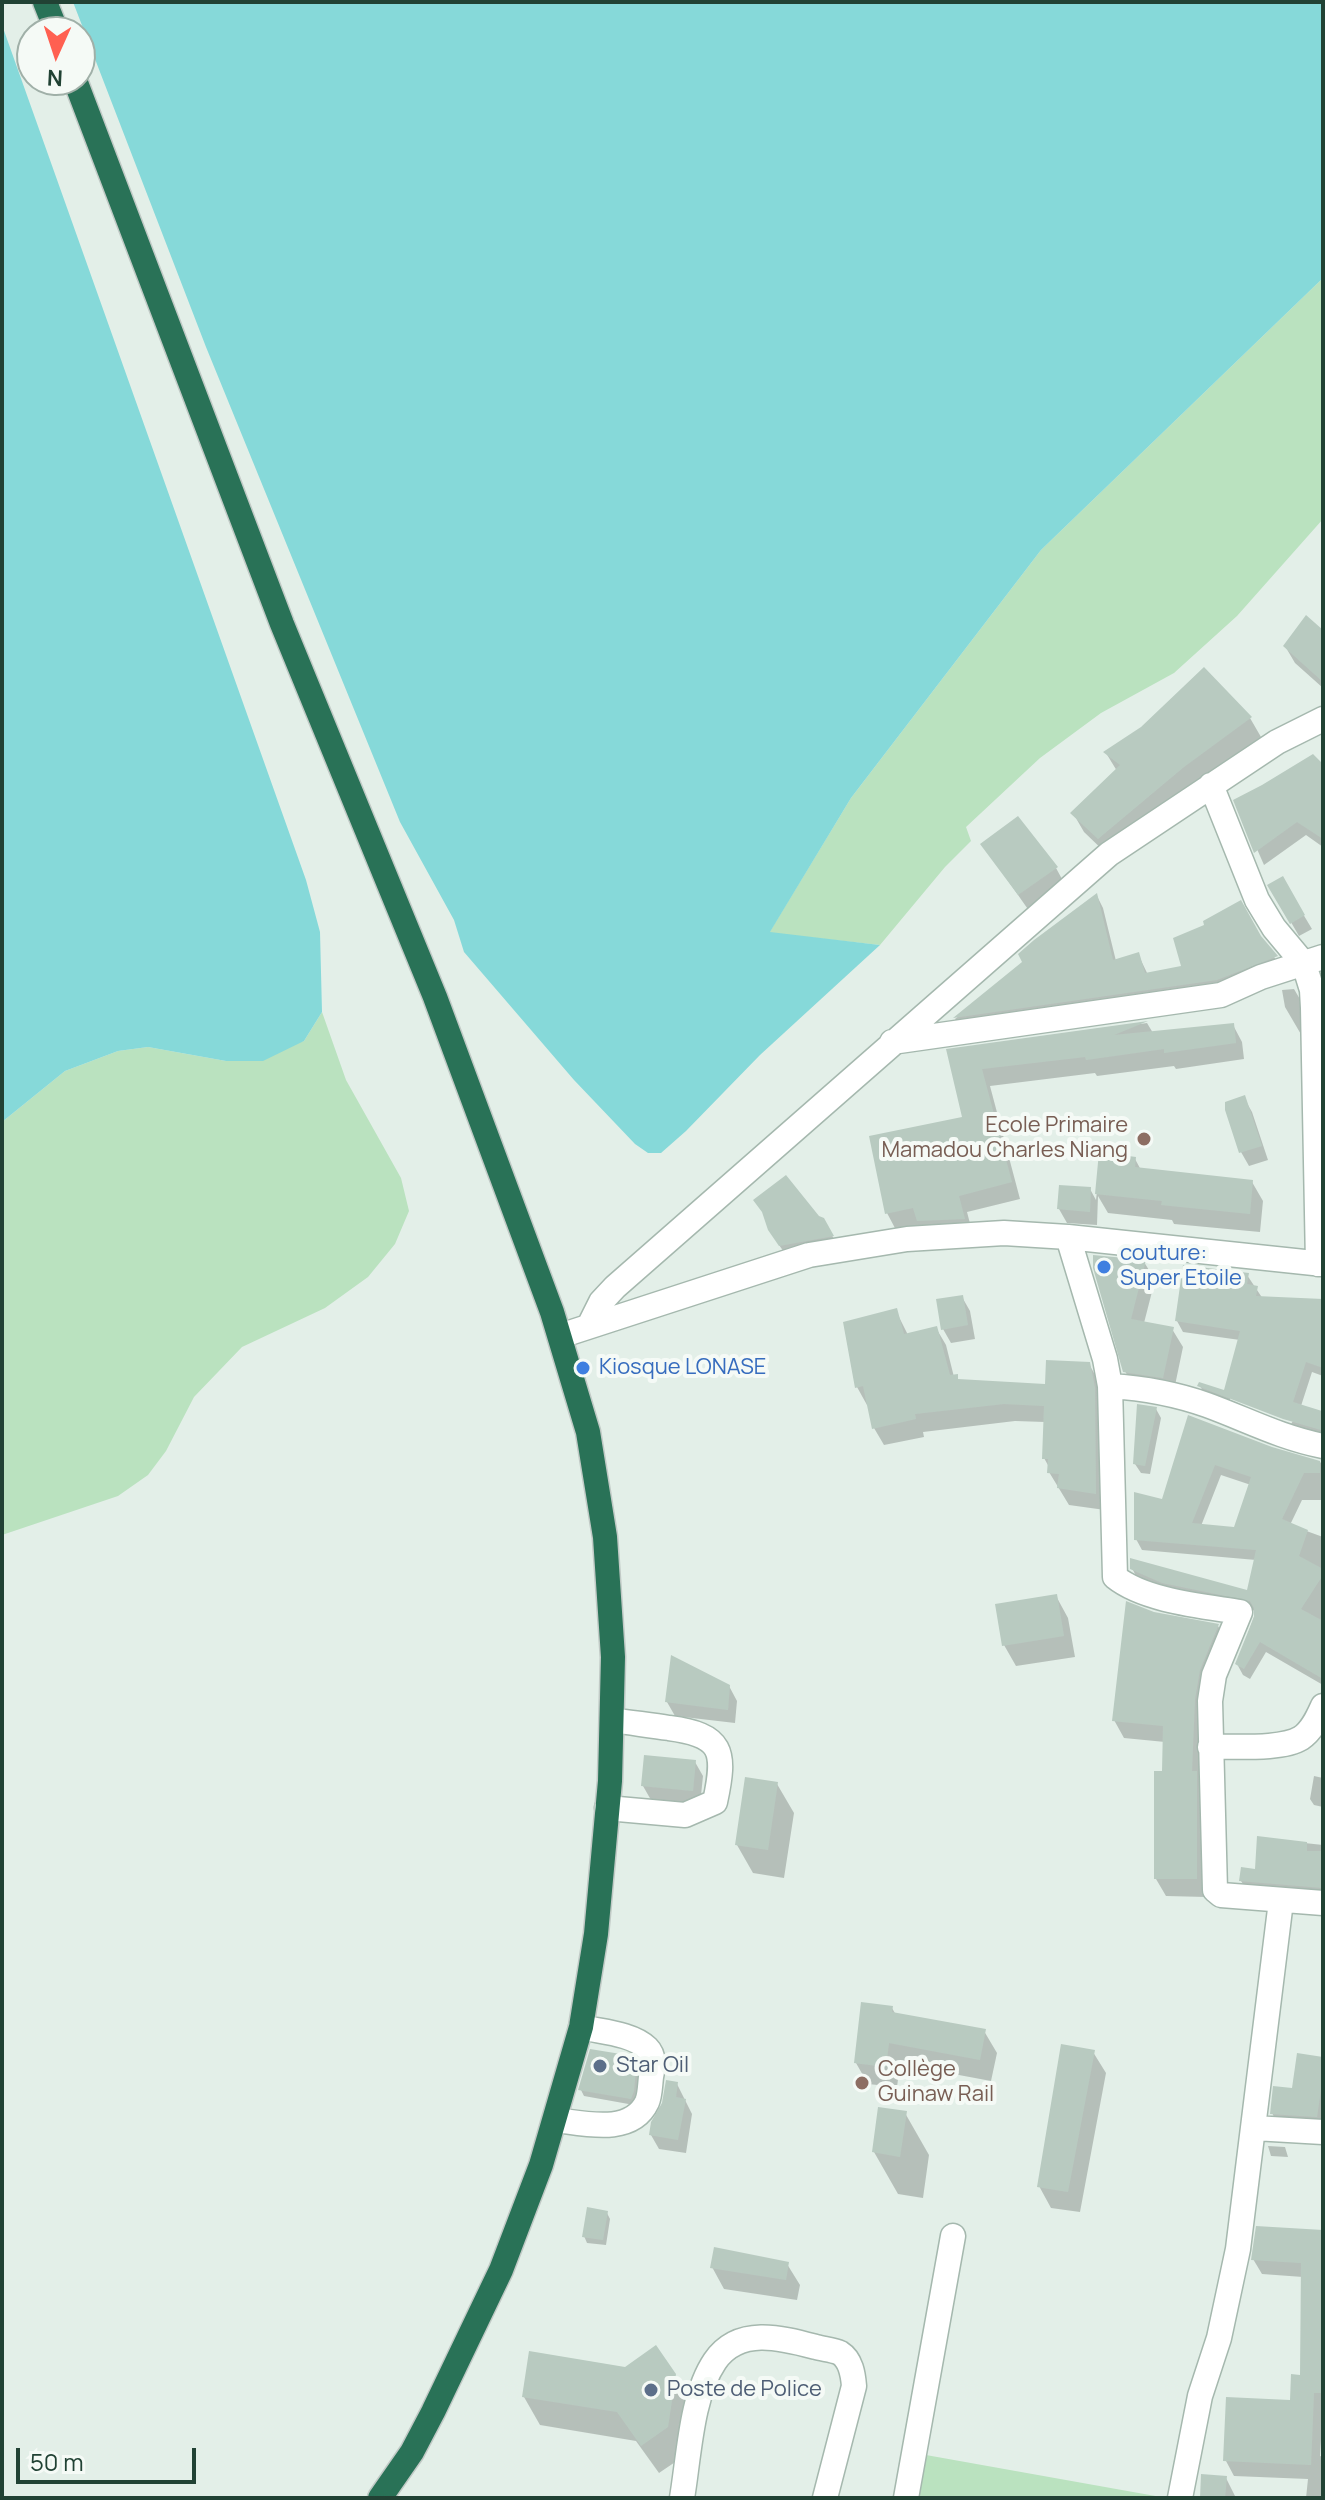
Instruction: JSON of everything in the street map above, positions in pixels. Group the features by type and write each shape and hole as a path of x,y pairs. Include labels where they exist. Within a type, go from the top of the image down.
{"highway":[{"path":"81,96 282,624 435,997 560,1336 575,1382 599,1485 609,1584 612,1720 596,1934 581,2027 525,2210 479,2319 419,2439 380,2498"}],"street":[{"path":"589,1326 601,1302 615,1287 1109,854 1277,742 1323,719"},
{"path":"1211,785 1257,900 1274,928 1314,960"},
{"path":"560,1336 809,1255 907,1239 1004,1233 1320,1264 1318,1040 1312,990 1314,960"},
{"path":"892,1042 1221,995 1261,977 1314,960"},
{"path":"1068,1237 1105,1359 1110,1386 1115,1577 1122,1583 1167,1599 1240,1612 1214,1675 1210,1701 1215,1890 1221,1895 1323,1903"},
{"path":"1110,1386 1148,1390 1203,1403 1269,1432 1323,1446"},
{"path":"607,1808 685,1815 715,1802 720,1778 718,1753 710,1738 694,1731 612,1720"},
{"path":"1210,1747 1284,1744 1302,1738 1320,1720"},
{"path":"1180,2498 1200,2396 1219,2338 1238,2249 1281,1901"},
{"path":"555,2120 593,2125 622,2123 637,2115 647,2101 654,2062 649,2049 636,2041 581,2027"},
{"path":"1254,2128 1323,2132"},
{"path":"906,2498 953,2236"},
{"path":"682,2498 697,2406 707,2376 724,2350 744,2339 759,2336 794,2341 841,2354 853,2369 854,2386 825,2498"}],"green space":[{"path":"1323,278 1323,519 1237,616 1174,673 1101,713 1040,758 966,827 971,841 945,867 880,945 769,933 851,798 1041,550"},
{"path":"322,1012 346,1080 401,1178 409,1211 395,1244 368,1277 325,1308 242,1347 194,1397 166,1451 148,1475 118,1496 2,1535 2,1122 65,1071 118,1051 148,1047 226,1061 304,1041"},
{"path":"926,2455 1161,2497 1161,2498 917,2498"}],"water":[{"path":"73,2 1323,2 1323,278 1041,550 851,798 770,932 880,945 760,1055 661,1153 648,1153 635,1144 574,1080 464,952 454,920 400,822 206,347 96,62 96,16 78,16"},
{"path":"2,25 16,64 16,96 27,96 306,880 320,932 322,1012 304,1041 263,1061 226,1061 148,1047 118,1051 65,1071 2,1122"}],"building":[{"path":"1306,615 1323,630 1323,682 1283,646"},
{"path":"1204,667 1252,717 1184,767 1098,839 1070,813 1120,765 1103,752 1141,727"},
{"path":"1313,754 1323,764 1323,839 1297,822 1254,853 1233,800"},
{"path":"1018,816 1058,867 1018,895 980,844"},
{"path":"1283,876 1305,915 1290,924 1267,885"},
{"path":"1097,893 1113,960 1139,952 1145,973 1181,966 1173,938 1204,925 1203,921 1241,900 1261,936 1278,956 1217,980 953,1018 1022,962 1018,954 1034,940"},
{"path":"1148,1021 1114,1035 1234,1023 1236,1043 1164,1053 1164,1049 1086,1060 1085,1057 982,1069 1012,1182 959,1196 965,1219 917,1221 913,1208 885,1214 869,1136 962,1117 946,1049"},
{"path":"1245,1095 1262,1146 1239,1153 1225,1102"},
{"path":"1099,1152 1136,1157 1135,1167 1253,1180 1250,1214 1161,1205 1162,1201 1095,1194"},
{"path":"786,1175 819,1216 824,1218 834,1236 779,1246 753,1200"},
{"path":"1059,1185 1091,1187 1090,1212 1057,1209"},
{"path":"1093,1255 1146,1260 1131,1319 1174,1327 1163,1378 1123,1372 1093,1268"},
{"path":"1183,1265 1249,1273 1247,1284 1258,1286 1256,1296 1323,1299 1323,1368 1306,1362 1293,1402 1322,1411 1321,1430 1197,1386 1199,1382 1224,1390 1240,1331 1175,1321"},
{"path":"963,1295 968,1325 941,1330 936,1299"},
{"path":"897,1308 904,1334 937,1326 950,1375 958,1374 958,1379 1045,1384 1046,1360 1090,1362 1095,1388 1096,1494 1057,1488 1059,1474 1047,1473 1048,1459 1042,1459 1044,1406 1004,1404 915,1414 916,1419 872,1429 863,1386 855,1388 843,1322"},
{"path":"1137,1404 1157,1407 1145,1466 1133,1464"},
{"path":"1188,1415 1272,1447 1320,1461 1320,1473 1304,1473 1282,1519 1308,1530 1299,1556 1323,1569 1323,1575 1301,1609 1323,1621 1323,1679 1260,1642 1244,1669 1235,1664 1254,1617 1250,1601 1162,1583 1130,1569 1130,1558 1247,1590 1256,1550 1134,1540 1134,1492 1162,1499","holes":["1215,1465 1251,1477 1234,1527 1192,1523"]},
{"path":"1057,1594 1064,1636 1002,1646 995,1604"},
{"path":"1126,1601 1154,1612 1219,1624 1200,1670 1195,1699 1192,1771 1197,1771 1197,1879 1154,1879 1154,1771 1162,1771 1163,1726 1112,1721"},
{"path":"671,1655 730,1685 728,1710 665,1702"},
{"path":"644,1755 696,1760 693,1791 641,1786"},
{"path":"745,1777 778,1782 768,1850 735,1845"},
{"path":"1257,1836 1307,1842 1307,1851 1323,1851 1323,1888 1239,1881 1241,1867 1255,1869"},
{"path":"861,2002 893,2006 892,2012 986,2029 980,2060 889,2043 886,2067 854,2063"},
{"path":"1061,2044 1095,2050 1068,2192 1037,2187"},
{"path":"590,2049 637,2059 631,2099 578,2090"},
{"path":"1297,2053 1323,2057 1317,2117 1270,2114 1273,2086 1292,2088"},
{"path":"666,2080 678,2082 676,2097 686,2099 678,2140 649,2135 651,2122 662,2103"},
{"path":"878,2107 907,2111 900,2157 872,2152"},
{"path":"587,2207 608,2211 603,2240 582,2237"},
{"path":"1256,2226 1323,2230 1323,2393 1314,2393 1311,2465 1223,2461 1226,2397 1290,2400 1291,2374 1300,2375 1301,2263 1251,2260"},
{"path":"714,2247 789,2262 786,2280 710,2268"},
{"path":"656,2345 676,2374 668,2427 641,2446 617,2412 522,2397 529,2351 625,2367"},
{"path":"1201,2474 1227,2476 1225,2498 1200,2498"}],"place":[{"name":"Ecole Primaire Mamadou Charles Niang","path":"1144,1139"},
{"name":"couture: Super Etoile","path":"1104,1267"},
{"name":"Kiosque LONASE","path":"583,1368"},
{"name":"Star Oil","path":"600,2066"},
{"name":"Collège Guinaw Rail","path":"862,2083"},
{"name":"Poste de Police","path":"651,2390"}]}
